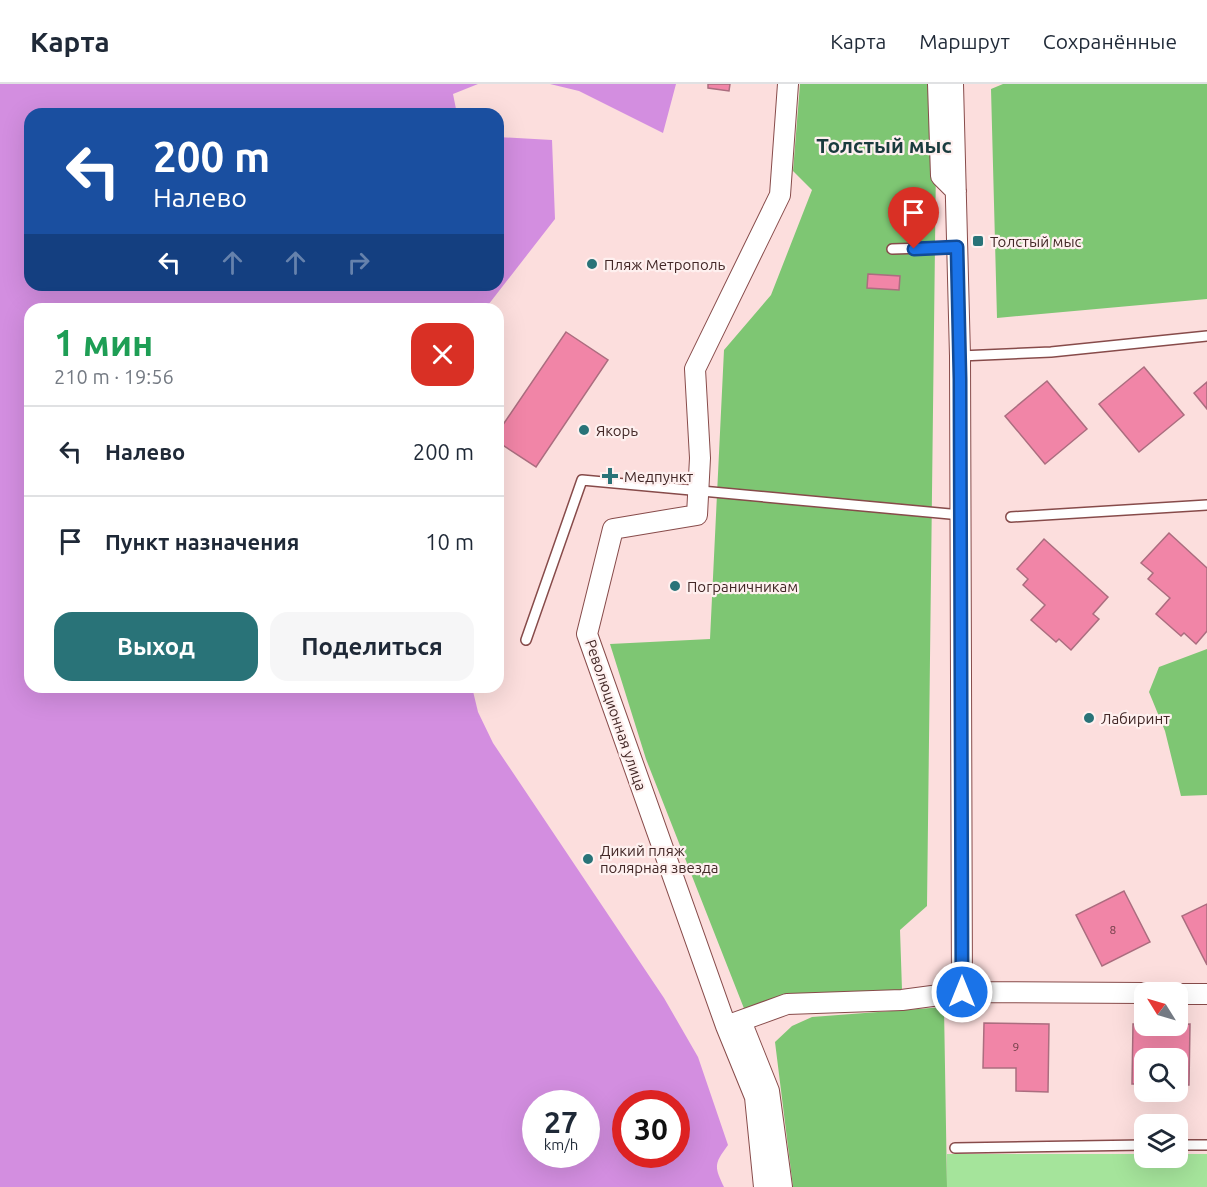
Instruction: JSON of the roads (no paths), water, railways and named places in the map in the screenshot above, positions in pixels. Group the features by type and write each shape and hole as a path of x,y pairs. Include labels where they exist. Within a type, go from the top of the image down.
{"street":[{"name":"Революционная улица","path":"764,1187 755,1096 733,1023 587,634 613,529 697,515 700,458 695,369 780,195 788,84"},
{"path":"938,84 941,176 956,191"},
{"path":"953,84 960,356 962,992"},
{"path":"782,1187 770,1091 733,1023 787,1004 902,1000 962,992 1134,993"},
{"path":"1188,994 1207,994"}],"lane":[{"path":"892,249 957,247"},
{"path":"960,356 1051,352 1207,336"},
{"path":"526,639 582,480 961,515"},
{"path":"1011,517 1207,505"},
{"path":"956,1148 1134,1145"},
{"path":"1188,1145 1207,1145"}],"place":[{"name":"Толстый мыс","path":"978,241"},
{"name":"Пляж Метрополь","path":"592,264"},
{"name":"Якорь","path":"584,430"},
{"name":"Медпункт","path":"610,476"},
{"name":"Пограничникам","path":"675,586"},
{"name":"Лабиринт","path":"1089,718"},
{"name":"Дикий пляж полярная звезда","path":"588,859"}],"district":[{"name":"Толстый мыс","path":"884,145"}]}
